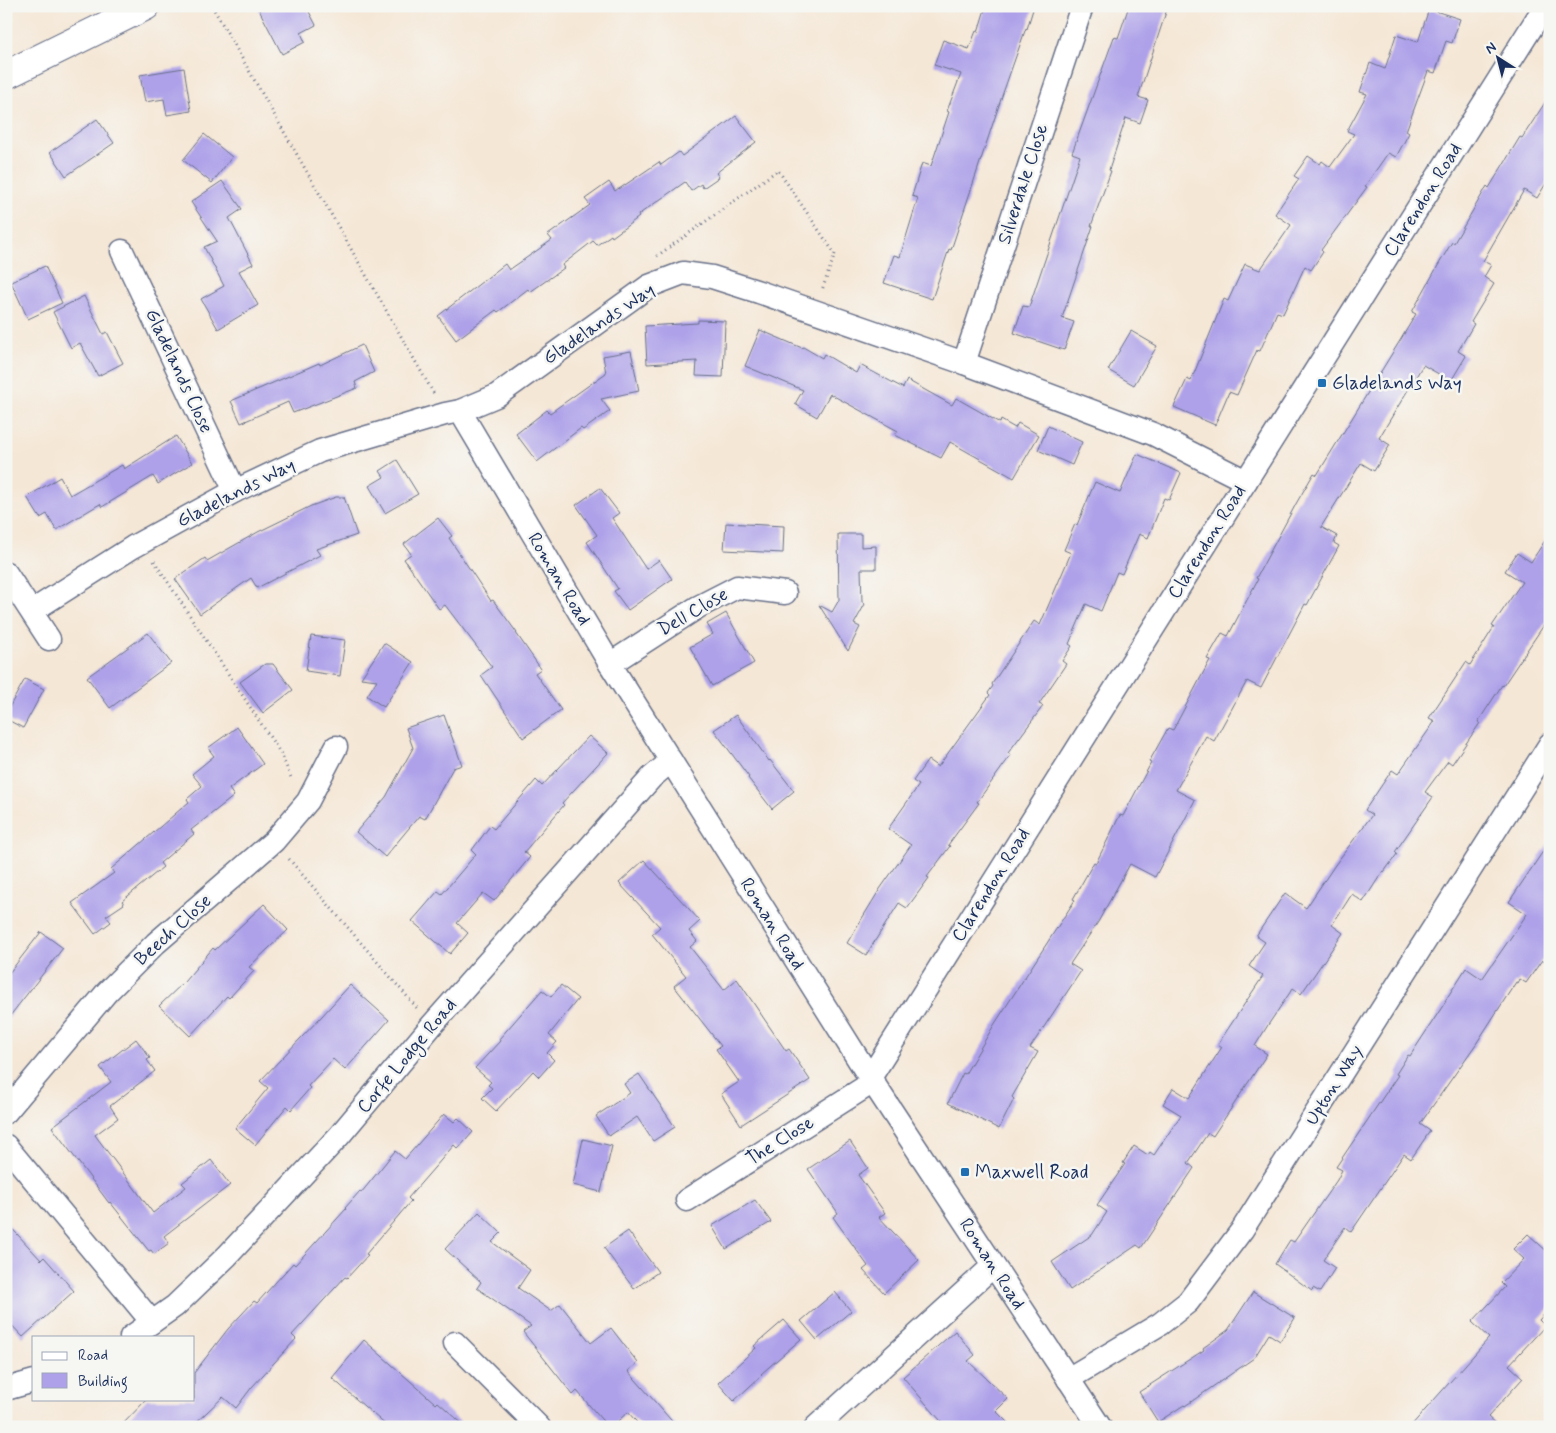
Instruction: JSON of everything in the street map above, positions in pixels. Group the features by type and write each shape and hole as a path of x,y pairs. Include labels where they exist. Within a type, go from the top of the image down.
{"street":[{"path":"6,75 146,6"},
{"name":"Silverdale Close","path":"964,363 1082,6"},
{"name":"Clarendon Road","path":"871,1080 1545,6"},
{"name":"Gladelands Close","path":"122,251 236,491"},
{"name":"Gladelands Way","path":"32,611 142,542 236,491 320,451 452,412 496,396 649,286 683,273 712,277 964,363 1153,434 1246,481"},
{"name":"Roman Road","path":"452,412 871,1080 1100,1427"},
{"path":"6,573 49,638"},
{"name":"Dell Close","path":"610,664 698,607 737,587 785,593"},
{"name":"Upton Way","path":"1068,1378 1160,1324 1188,1302 1242,1230 1550,744"},
{"name":"Beech Close","path":"6,1112 107,992 156,943 274,841 308,801 336,747"},
{"name":"Corfe Lodge Road","path":"132,1336 176,1306 227,1256 339,1136 432,1025 652,777 671,761"},
{"name":"The Close","path":"687,1200 871,1080"},
{"path":"6,1146 152,1322"},
{"path":"816,1427 993,1266"},
{"path":"455,1343 539,1427"},
{"path":"6,1389 32,1382"}],"path":[{"path":"212,6 452,412"},
{"path":"649,286 647,263 778,170 835,254 815,311"},
{"path":"142,542 280,754 303,807"},
{"path":"274,841 432,1025"}],"building":[{"path":"257,6 306,6 316,25 301,33 305,42 282,54"},
{"path":"986,6 1034,6 951,250 949,249 932,299 884,283 894,255 900,257 918,198 912,196 922,163 931,166 949,112 947,111 961,74 934,65 943,40 969,49 976,31 978,32"},
{"path":"1129,6 1168,6 1138,97 1148,100 1140,123 1126,118 1109,170 1111,171 1091,226 1093,226 1062,318 1074,322 1064,350 1014,333 1023,306 1029,307 1080,156 1072,153 1114,37 1118,38"},
{"path":"1429,9 1460,19 1452,43 1446,41 1435,73 1428,71 1406,131 1409,133 1396,157 1388,153 1365,186 1367,187 1321,250 1323,252 1311,270 1305,266 1283,314 1277,312 1260,351 1257,350 1237,395 1229,392 1215,425 1174,407 1187,379 1191,381 1224,299 1228,301 1245,264 1260,270 1291,225 1275,214 1299,179 1294,176 1308,156 1320,164 1322,161 1330,167 1354,134 1347,131 1367,94 1360,92 1370,63 1385,69 1396,35 1418,42"},
{"path":"184,68 191,111 167,115 164,99 145,102 140,75"},
{"path":"1550,95 1550,177 1537,198 1524,190 1483,261 1491,265 1484,277 1494,284 1471,322 1474,324 1458,351 1466,356 1451,381 1423,365 1379,438 1390,445 1374,471 1361,463 1321,527 1337,536 1334,543 1339,546 1307,605 1305,604 1261,688 1247,681 1214,741 1206,736 1176,790 1195,800 1155,877 1130,864 1098,922 1070,964 1081,971 1030,1048 1038,1052 1012,1097 1014,1099 999,1129 948,1103 963,1073 965,1074 994,1025 1075,900 1073,899 1094,862 1096,863 1120,815 1123,816 1168,728 1173,730 1210,660 1207,659 1222,633 1228,636 1258,579 1256,578 1314,473 1317,475 1416,314 1412,312 1452,242 1454,243 1487,186 1489,188 1520,137 1522,138"},
{"path":"736,116 756,142 716,173 719,177 703,188 701,184 691,191 685,182 638,215 639,217 612,237 611,235 597,245 593,241 562,265 564,268 530,292 528,289 498,312 496,310 456,340 438,316 505,264 509,270 552,240 548,235 590,205 585,199 609,182 615,191 619,189 659,162 661,165 679,152 682,156"},
{"path":"97,119 114,143 66,176 50,152"},
{"path":"204,134 232,157 212,183 183,160"},
{"path":"222,181 242,209 229,218 253,264 239,271 258,305 218,329 201,299 224,286 204,247 217,241 191,202"},
{"path":"45,266 62,303 28,319 11,282"},
{"path":"84,296 103,334 107,332 123,363 98,376 80,343 71,348 53,312"},
{"path":"698,320 725,321 723,377 696,376 697,361 647,364 645,326 698,323"},
{"path":"760,330 803,347 822,358 824,354 856,373 860,365 903,388 907,380 952,405 956,398 1000,423 1001,420 1015,428 1018,423 1039,435 1014,478 950,442 941,458 895,435 898,431 830,394 817,417 795,404 803,390 745,366"},
{"path":"1131,331 1157,346 1134,385 1108,370"},
{"path":"362,345 374,372 355,382 357,388 293,413 288,402 241,423 231,401 319,363 320,365"},
{"path":"631,351 639,391 601,399 610,411 583,430 581,428 537,462 516,434 547,410 550,413 606,373 603,356"},
{"path":"1048,426 1082,442 1072,465 1038,450"},
{"path":"176,436 192,463 158,484 153,476 102,507 100,504 56,530 47,514 40,518 27,497 60,477 70,495 122,465 124,469"},
{"path":"1137,454 1181,473 1169,500 1164,498 1148,538 1139,534 1122,574 1117,572 1101,611 1086,604 1069,644 1072,646 1062,661 1066,664 1039,704 1043,706 1008,753 1011,755 948,845 950,846 927,877 929,878 907,908 899,903 866,955 847,943 880,889 911,845 888,829 919,785 913,781 928,760 938,767 990,695 988,693 993,686 992,684 1034,621 1040,625 1071,553 1064,550 1095,482 1120,493"},
{"path":"397,460 418,494 385,513 369,486 384,477 380,471"},
{"path":"600,488 619,513 612,518 646,569 659,560 672,579 628,610 614,591 618,589 587,542 597,535 576,505"},
{"path":"336,497 344,497 357,535 316,549 320,555 257,588 251,578 200,614 175,579 205,558 207,561 258,532 311,506"},
{"path":"438,518 452,536 449,538 491,601 493,600 541,669 535,673 561,710 523,738 481,675 492,667 445,605 439,609 404,559 411,554 404,544"},
{"path":"726,523 784,526 783,553 724,550"},
{"path":"1550,533 1550,616 1502,685 1478,722 1480,723 1452,764 1448,761 1425,792 1433,797 1395,852 1397,854 1383,871 1363,902 1352,894 1332,925 1343,933 1301,994 1293,988 1268,1025 1255,1046 1267,1054 1213,1136 1208,1133 1188,1163 1194,1168 1141,1248 1137,1245 1070,1290 1052,1262 1092,1235 1107,1212 1097,1205 1125,1164 1123,1163 1134,1146 1148,1155 1150,1152 1154,1155 1181,1115 1163,1104 1173,1088 1189,1098 1222,1047 1218,1044 1263,976 1249,966 1265,942 1256,936 1285,893 1306,908 1372,815 1365,810 1392,770 1398,774 1435,721 1429,718 1466,662 1470,665 1494,627 1492,626 1522,582 1505,571 1517,553 1531,562"},
{"path":"838,534 861,534 861,547 876,546 876,569 861,569 862,602 865,604 854,624 860,627 848,651 819,605 832,612 839,600"},
{"path":"726,613 754,663 712,686 690,647 713,634 707,624"},
{"path":"148,633 171,663 110,708 87,677"},
{"path":"311,636 345,640 340,676 306,671"},
{"path":"384,643 413,662 384,707 367,696 377,680 361,678"},
{"path":"265,664 273,664 293,690 263,713 240,682"},
{"path":"25,679 44,689 23,728 6,719 6,713"},
{"path":"444,715 462,765 453,768 425,819 419,816 385,857 356,832 386,797 413,748 406,728"},
{"path":"736,715 769,761 794,791 772,809 714,730"},
{"path":"237,727 263,764 229,789 234,796 191,830 194,834 160,863 163,867 122,901 124,904 106,916 111,922 95,934 72,903 114,873 111,869 189,802 187,799 202,786 192,774 214,756 208,748"},
{"path":"589,736 608,753 562,803 564,805 524,852 530,857 494,901 483,893 457,923 468,933 450,954 412,921 438,891 442,894 476,854 472,850 490,826 494,829 536,780 542,786"},
{"path":"1550,841 1550,966 1542,960 1526,983 1520,979 1518,983 1516,982 1476,1044 1420,1124 1430,1131 1411,1159 1404,1154 1351,1232 1345,1227 1323,1260 1335,1268 1320,1292 1313,1288 1312,1291 1275,1264 1290,1240 1294,1242 1337,1180 1342,1170 1336,1167 1398,1075 1396,1074 1408,1055 1410,1056 1466,968 1482,979 1527,914 1509,902"},
{"path":"644,860 700,921 689,931 697,941 690,947 724,990 737,979 786,1051 789,1049 810,1080 741,1125 721,1094 739,1082 716,1049 721,1046 674,986 686,976 652,934 660,927 619,883"},
{"path":"264,904 288,930 249,967 254,971 229,998 227,996 190,1036 159,1006 184,982 213,948 215,950"},
{"path":"41,932 63,948 6,1021 6,977"},
{"path":"350,985 389,1020 345,1070 333,1059 308,1086 310,1088 291,1110 287,1106 255,1145 235,1128 268,1088 260,1081"},
{"path":"561,985 578,999 549,1035 557,1042 547,1053 554,1060 539,1077 533,1071 496,1111 482,1098 492,1088 488,1085 491,1082 475,1068 542,990 551,997"},
{"path":"136,1039 150,1058 147,1060 155,1071 110,1106 118,1118 95,1135 153,1213 186,1187 182,1183 211,1160 230,1185 164,1236 169,1243 154,1254 151,1250 149,1251 109,1203 52,1127 111,1082 100,1067"},
{"path":"639,1074 675,1127 653,1141 637,1117 609,1136 596,1116 630,1093 624,1084"},
{"path":"444,1114 454,1122 458,1118 473,1132 458,1149 454,1145 408,1198 411,1201 366,1254 368,1255 347,1278 345,1277 292,1335 296,1339 252,1387 236,1408 223,1397 191,1427 120,1427 146,1400 195,1400 195,1372 228,1329 254,1301 257,1303 293,1263 295,1265 360,1191 361,1193 395,1151 405,1159"},
{"path":"583,1139 612,1146 601,1192 573,1185"},
{"path":"850,1141 868,1168 858,1175 885,1213 879,1217 919,1260 884,1293 863,1270 868,1266 833,1217 838,1213 808,1169"},
{"path":"755,1200 771,1222 726,1249 712,1226"},
{"path":"479,1212 501,1233 492,1242 530,1270 518,1288 551,1311 560,1304 591,1343 611,1328 638,1363 628,1371 677,1427 641,1427 628,1412 611,1427 608,1427 577,1391 573,1395 523,1332 531,1326 477,1288 481,1282 445,1249"},
{"path":"6,1222 41,1260 44,1257 74,1291 23,1337 6,1319"},
{"path":"628,1231 658,1272 634,1289 604,1248"},
{"path":"1528,1234 1550,1254 1550,1308 1539,1320 1545,1326 1509,1365 1523,1378 1488,1417 1499,1427 1410,1427 1489,1338 1472,1322 1505,1287 1501,1283 1524,1259 1513,1249"},
{"path":"835,1292 851,1311 817,1340 801,1321"},
{"path":"1253,1292 1295,1318 1280,1341 1269,1334 1254,1358 1185,1406 1158,1422 1139,1392 1204,1350 1203,1348 1228,1330"},
{"path":"784,1320 801,1339 734,1401 718,1383 756,1348 754,1346"},
{"path":"955,1331 975,1355 968,1361 1008,1399 996,1411 1012,1427 946,1427 903,1377"},
{"path":"364,1340 436,1404 438,1402 466,1427 388,1427 332,1378"}],"place":[{"name":"Gladelands Way","path":"1322,383"},
{"name":"Maxwell Road","path":"965,1172"}]}
